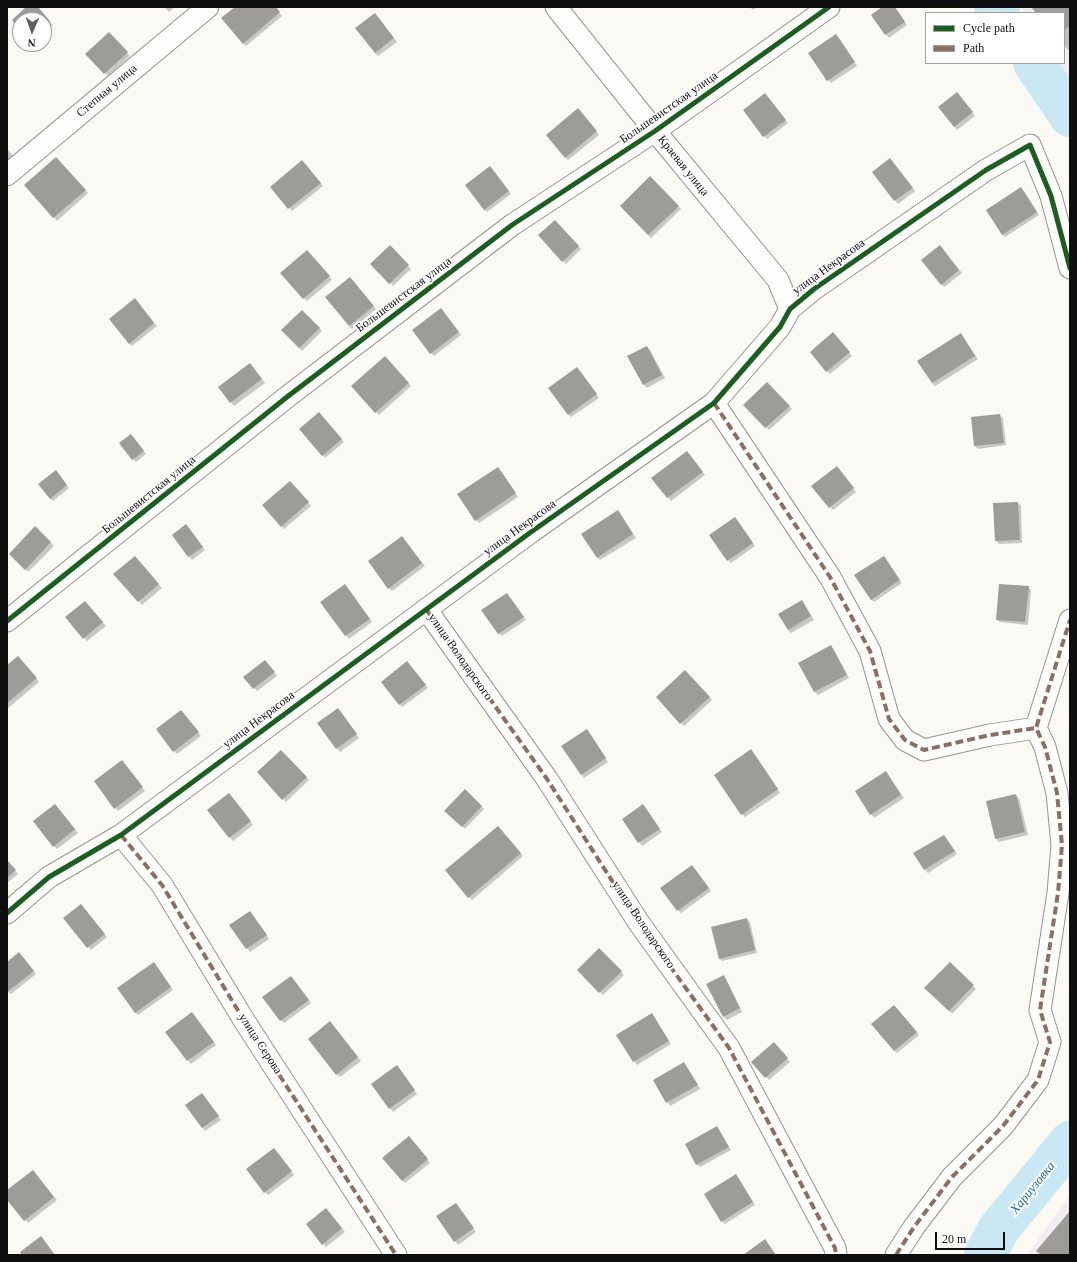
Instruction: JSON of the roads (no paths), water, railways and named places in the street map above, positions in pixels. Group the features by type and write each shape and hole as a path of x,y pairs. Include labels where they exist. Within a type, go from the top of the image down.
{"street":[{"name":"Степная улица","path":"7,175 208,7"},
{"name":"Краевая улица","path":"556,7 655,131 778,280 790,308"},
{"name":"Большевистская улица","path":"7,621 287,397 512,225 655,131 829,7"},
{"name":"улица Некрасова","path":"7,913 49,877 121,835 530,532 714,403 780,327 790,308 814,289 986,170 1030,145 1051,196 1070,268"},
{"path":"714,403 830,578 870,651 889,719 905,740 924,750 990,735 1036,728"},
{"name":"улица Володарского","path":"426,609 547,779 639,923 729,1048 835,1248 836,1255"},
{"path":"896,1255 914,1227 952,1177 1003,1126 1038,1080 1050,1042 1040,1010 1058,893 1062,845 1057,793 1045,747 1036,728 1070,620"},
{"name":"улица Серова","path":"121,835 162,885 245,1022 396,1255"}],"waterway":[{"name":"Хариузовка","path":"995,7 998,12"},
{"name":"Хариузовка","path":"1035,64 1070,116"},
{"name":"Хариузовка","path":"985,1255 998,1230 1070,1142"}]}
